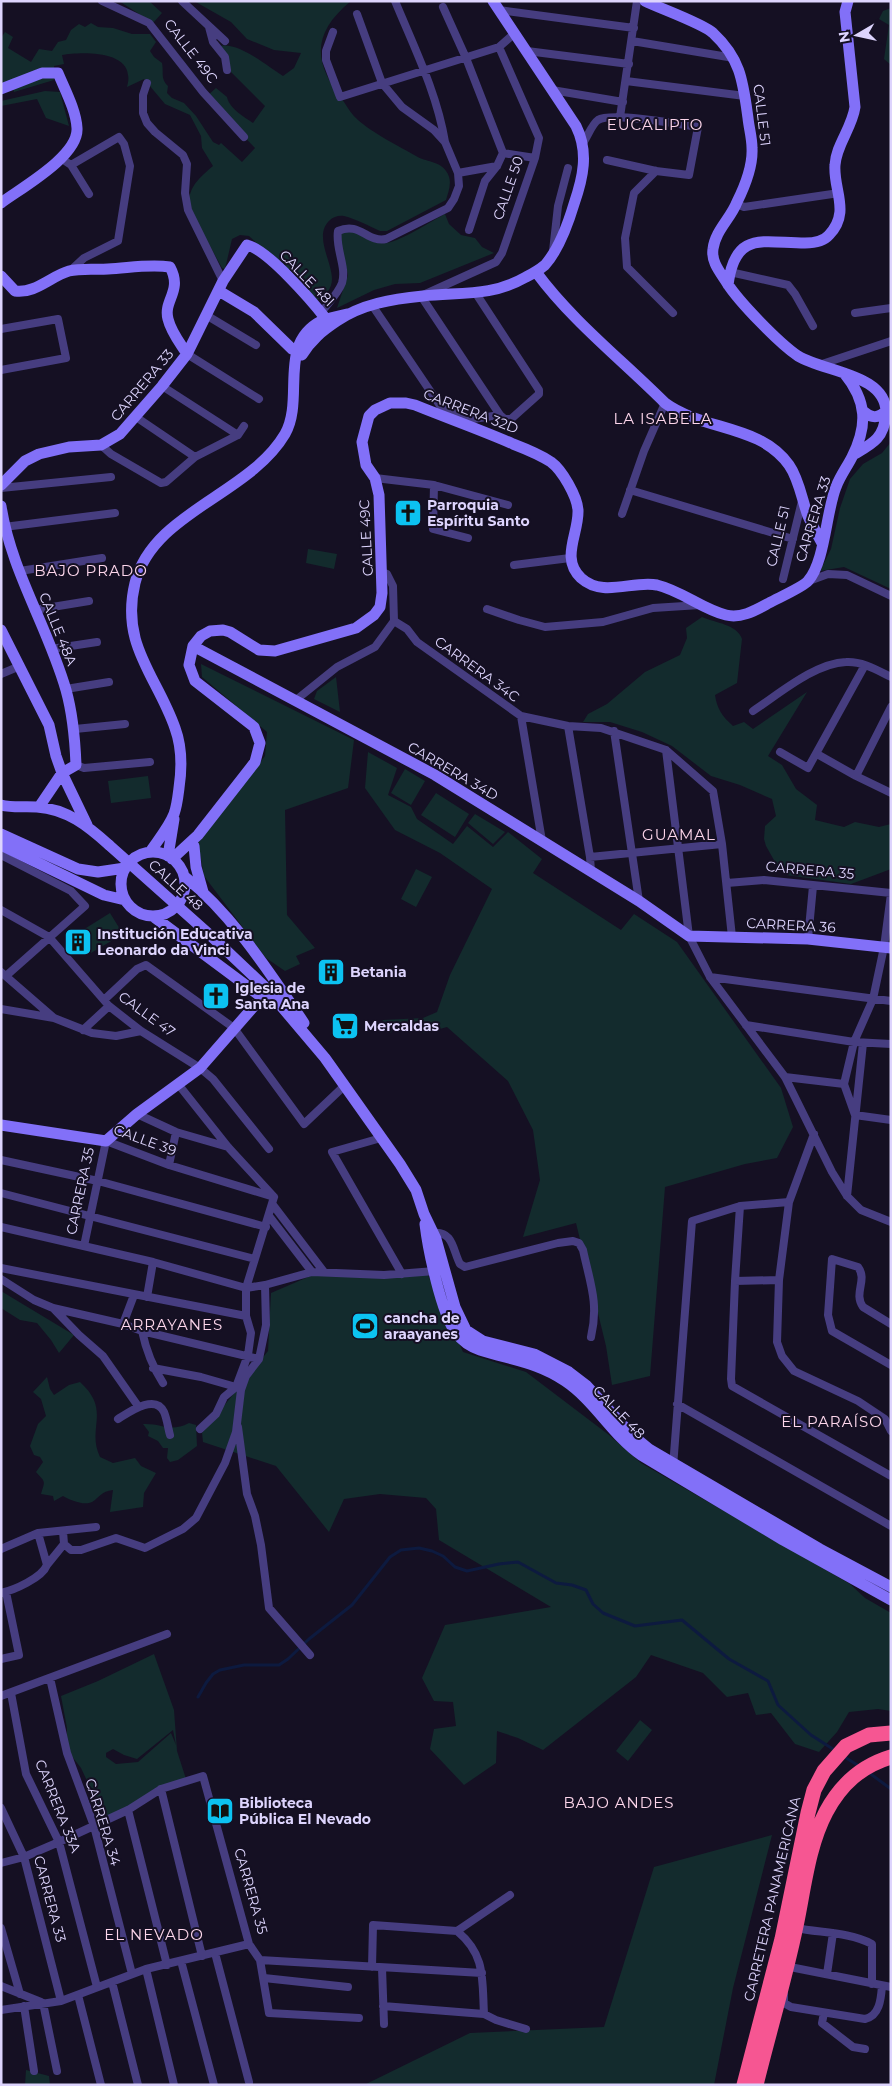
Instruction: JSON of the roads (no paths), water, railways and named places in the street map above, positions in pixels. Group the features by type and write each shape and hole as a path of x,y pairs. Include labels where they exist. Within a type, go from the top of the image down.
{"highway":[{"name":"CARRETERA PANAMERICANA","path":"749,2082 814,1790 824,1771 846,1746 869,1735 891,1732"},
{"name":"CARRETERA PANAMERICANA","path":"749,2082 798,1928 814,1843 826,1812 843,1787 858,1772 874,1762 891,1756"}],"street":[{"name":"CALLE 49C","path":"102,1 149,23 203,92 244,137"},
{"path":"182,1 225,41"},
{"path":"170,858 180,777 178,741 171,717 143,663 137,647 132,607 135,582 143,563 161,538 188,516 252,472 274,449 285,434 293,411 298,357 302,340 307,332 323,316 343,278 336,238 338,231 352,228 379,240 386,239 448,208 459,186 458,173 445,142 443,129 424,71 395,1"},
{"path":"620,117 637,1"},
{"name":"CALLE 51","path":"645,1 712,32 734,58 741,72 752,148 750,169 737,204 720,232 713,249 714,263 728,285"},
{"path":"844,373 858,393 862,407 868,416 881,416 886,411 881,395 865,381 844,373 819,365 800,357 786,347 728,285 730,272 738,254 746,244 768,242 816,243 828,236 837,224 840,199 836,181 836,155 853,120 855,107 846,12 848,1"},
{"path":"496,6 634,28"},
{"path":"323,316 347,314 372,305 421,296 500,289 536,272 545,265 553,253 566,227 578,194 584,164 583,142 576,126 496,6"},
{"path":"443,7 466,58 504,153"},
{"path":"357,14 382,83 402,107 434,130 445,142"},
{"path":"209,26 213,42 225,57 228,70"},
{"path":"333,32 326,51 326,60 340,97 498,47 515,33"},
{"path":"632,41 734,58"},
{"name":"CALLE 50","path":"421,296 496,262 502,253 534,158 539,138 498,47"},
{"path":"527,51 629,64"},
{"path":"1,89 42,74 58,73 77,129 67,162"},
{"path":"626,81 745,96"},
{"path":"147,83 143,101 143,113 147,123 155,132 183,155 187,164 186,193 188,210 221,286 254,312 298,357"},
{"path":"552,90 623,102"},
{"path":"583,142 596,121 603,118 620,117 698,127 689,175 656,171 607,160"},
{"path":"1,203 67,162 119,137 124,144 130,166 118,241 84,258 70,271 39,286 20,292 15,291 1,276"},
{"path":"504,153 534,158"},
{"path":"469,230 485,180 497,166 504,153"},
{"path":"67,162 89,194"},
{"path":"458,173 497,166"},
{"path":"553,253 558,206 568,168"},
{"path":"656,171 634,194 625,238 626,267 673,313"},
{"path":"737,204 744,207 840,199"},
{"name":"CARRERA 33","path":"101,446 120,434 136,417 187,354 221,286 247,245 256,247"},
{"name":"CALLE 48I","path":"256,247 290,279 323,316 326,325 322,332"},
{"path":"70,271 153,264 170,267 176,277 173,294 167,308 167,318 187,354 259,399"},
{"path":"536,272 565,307 665,403 682,414 753,436 770,446 791,467 809,517 822,543"},
{"path":"730,272 788,285 813,326"},
{"path":"421,296 500,415 505,419 511,419 539,394 534,380 475,292"},
{"path":"372,305 441,407 463,417 473,419 500,415"},
{"path":"855,314 891,308"},
{"path":"298,357 311,341 347,314"},
{"path":"206,315 256,345"},
{"path":"1,329 58,318 66,358 1,370"},
{"path":"819,365 891,341"},
{"path":"162,386 238,435"},
{"path":"862,407 869,394 881,395"},
{"name":"CARRERA 32D","path":"375,410 390,403 414,405 502,439 553,463 574,493 578,511 570,558"},
{"path":"622,514 665,403"},
{"name":"CARRERA 33","path":"570,558 580,577 591,585 607,588 625,587 644,582 677,591 727,615 738,616 751,612 808,581 820,556 836,486 861,434 862,407"},
{"name":"CALLE 49C","path":"193,646 201,636 210,631 223,630 230,632 259,650 281,650 362,625 374,615 382,600 379,496 375,478 366,465 362,442 369,416 375,410"},
{"name":"CARRERA 33","path":"852,456 874,442 882,433 886,411"},
{"path":"136,417 195,457"},
{"path":"1,487 25,461 39,454 68,447 101,446 111,454 161,483 166,482 195,457 238,435 244,426"},
{"path":"1,487 111,477"},
{"path":"375,478 434,485 508,506"},
{"path":"434,485 433,529 468,538"},
{"path":"630,490 793,539"},
{"name":"CALLE 51","path":"783,579 803,499"},
{"name":"CALLE 48A","path":"1,506 4,527 34,610 66,689 75,729 76,765"},
{"path":"4,527 115,514"},
{"path":"20,571 102,558"},
{"path":"514,565 570,558"},
{"path":"296,700 337,667 376,646 394,620 393,586 387,574 382,572"},
{"path":"808,581 828,574 838,574 847,576 891,596"},
{"path":"34,610 89,601"},
{"path":"487,609 545,627 603,622 653,608 702,604"},
{"name":"CARRERA 34C","path":"394,620 407,630 417,642 521,716 568,726 601,728 614,731 666,750 713,791 722,844"},
{"path":"1,630 49,725 56,756 62,772 87,825"},
{"path":"51,649 97,642"},
{"path":"183,873 170,858 150,852 137,856 125,868 121,886 125,900 129,907 139,914 154,917 168,913 180,902 185,888 183,873 196,840 258,756 260,743 254,727 195,681 190,665 193,646"},
{"name":"CARRERA 34D","path":"193,646 435,775 639,901 689,936"},
{"path":"753,710 820,668 848,662 865,665 891,677"},
{"path":"780,752 808,768 865,665"},
{"path":"1,674 20,666"},
{"path":"66,689 110,682"},
{"path":"856,776 891,707"},
{"path":"521,716 542,841"},
{"path":"75,729 125,724"},
{"path":"568,726 590,857 590,871"},
{"path":"614,731 639,901"},
{"path":"666,750 680,847 689,936 710,977 785,1077 832,1172 847,1196 861,1210 891,1222"},
{"path":"817,754 891,793"},
{"path":"39,807 62,772 76,765 84,768 150,762"},
{"path":"1,805 39,807 61,811 87,825"},
{"path":"150,852 174,814"},
{"name":"CALLE 48","path":"87,825 210,935 311,1033 325,1058 416,1190 433,1233 456,1312 466,1330 482,1341 534,1354 569,1372 586,1385 637,1440 673,1469 891,1600"},
{"path":"1,834 78,869 98,872 125,868"},
{"path":"170,858 196,840"},
{"path":"196,840 196,867 203,892"},
{"path":"590,857 722,844 732,937"},
{"path":"1,845 104,895 125,900"},
{"path":"1,855 71,891 85,906 4,973 54,1018"},
{"name":"CALLE 48","path":"183,873 203,892 263,964 270,993 281,1016 366,1118"},
{"name":"CARRERA 35","path":"727,883 764,880 891,894"},
{"path":"808,939 812,886"},
{"path":"855,1115 844,1084 854,1042 873,999 888,948 891,894"},
{"name":"CALLE 47","path":"1,910 49,936 106,1003 141,1031 200,1068 213,1079 269,1149"},
{"name":"CALLE 48","path":"154,917 270,993"},
{"name":"CARRERA 36","path":"689,936 808,939 888,948"},
{"path":"83,1030 137,969 146,965 234,1028 304,1124 341,1090"},
{"path":"710,977 891,1000"},
{"path":"106,1141 137,1114 200,1068 234,1028 270,993"},
{"path":"1,1009 54,1018 83,1030 116,1036 141,1031"},
{"path":"746,1025 854,1042 891,1044"},
{"path":"847,1196 863,1042"},
{"path":"785,1077 844,1084"},
{"path":"178,1084 274,1201 324,1272"},
{"path":"137,1114 176,1132 228,1147"},
{"path":"855,1115 891,1120"},
{"name":"CALLE 39","path":"2,1127 106,1141 274,1201"},
{"path":"169,1165 176,1132"},
{"path":"814,1134 789,1202 779,1280 777,1342 782,1356 794,1371 858,1401 885,1419 891,1431"},
{"path":"381,1138 332,1152 402,1274"},
{"name":"CARRERA 35","path":"84,1246 106,1141"},
{"path":"1,1160 98,1181 266,1227"},
{"path":"1,1193 256,1259"},
{"path":"236,1387 248,1355 251,1334 246,1316 246,1288 274,1201"},
{"path":"673,1469 692,1221 740,1206 789,1202"},
{"path":"740,1206 735,1281 732,1386 891,1476"},
{"name":"CALLE 48","path":"424,1214 428,1244 448,1319 460,1339 479,1350 535,1364 558,1376 579,1392 625,1444 641,1455 673,1469 891,1588"},
{"path":"269,1216 312,1272"},
{"path":"1,1226 154,1262 246,1288 265,1285 312,1272 402,1274 435,1271"},
{"path":"433,1233 442,1232 448,1236 458,1262 465,1267 558,1243 573,1241 579,1243 583,1250 595,1304 594,1322 590,1337"},
{"path":"891,1324 863,1307 860,1302 858,1297 862,1278 858,1266 842,1260 832,1259 828,1315 832,1331 891,1365"},
{"path":"146,1297 154,1262"},
{"path":"1,1268 63,1278 134,1295 246,1316"},
{"path":"1,1279 34,1300 53,1308 124,1324 142,1331 259,1359"},
{"path":"735,1281 779,1280"},
{"path":"200,1429 216,1414 224,1397 236,1387 259,1359 266,1325 265,1285"},
{"path":"124,1324 134,1295"},
{"path":"53,1308 103,1356 138,1406"},
{"path":"142,1331 153,1368 163,1383"},
{"path":"153,1368 201,1377 236,1387"},
{"path":"246,1376 241,1390 238,1423 247,1494 262,1545 269,1608 310,1655"},
{"path":"118,1419 138,1406 153,1404 160,1406 164,1411 170,1435"},
{"path":"677,1404 891,1526"},
{"path":"64,1544 71,1550 81,1550 116,1538 145,1548 183,1529 196,1518 225,1463 238,1423"},
{"path":"1,1549 38,1533 96,1527"},
{"path":"1,1659 19,1655 4,1592 30,1581 45,1569 64,1544 63,1531"},
{"path":"38,1533 47,1565"},
{"path":"1,1696 167,1634"},
{"name":"CARRERA 34","path":"50,1678 67,1753 94,1826 132,1974"},
{"name":"CARRERA 33A","path":"11,1693 26,1774 59,1842 98,1988"},
{"name":"CARRERA 35","path":"161,1789 203,1776 249,1944 260,1960 269,2013 359,2018"},
{"path":"1,1863 24,1858 94,1826 128,1810 161,1789 202,1956"},
{"name":"CARRERA 33","path":"1,1808 24,1858 62,2001"},
{"path":"128,1810 167,1964"},
{"path":"372,1967 373,1926 457,1931 510,1895"},
{"path":"1,1928 20,1994"},
{"path":"872,1984 872,1944 865,1940 833,1933 798,1928 783,1998 784,2003 791,2007 824,2014 860,2019 870,2018 881,2001 882,1986"},
{"path":"457,1931 476,1953 482,1973 484,2014"},
{"path":"827,1974 833,1933"},
{"path":"1,2010 62,2001 146,1969 249,1944"},
{"path":"215,1953 249,2082"},
{"path":"260,1960 482,1973"},
{"path":"181,1961 214,2085"},
{"path":"790,1967 891,1987"},
{"path":"382,1968 384,2024"},
{"path":"146,1969 174,2085"},
{"path":"264,1978 348,1987"},
{"path":"112,1982 138,2085"},
{"path":"1,1986 43,2003"},
{"path":"78,1995 101,2085"},
{"path":"43,2003 57,2071"},
{"path":"24,2006 34,2071"},
{"path":"383,2006 484,2014 496,2020 526,2029"},
{"path":"824,2014 822,2023 853,2047 865,2049"}],"waterway":[{"path":"198,1697 213,1674 220,1670 244,1665 279,1665 288,1659 309,1639 352,1605 390,1557 401,1550 419,1548 443,1556 455,1567 467,1571 518,1562 556,1583 572,1585 586,1590 593,1604 603,1613 635,1626 682,1620 729,1659 768,1681 778,1705 811,1735 836,1751"},
{"path":"843,1756 859,1766"},
{"path":"868,1772 891,1789"}],"place":[{"name":"Parroquia Espíritu Santo","path":"408,513"},
{"name":"Institución Educativa Leonardo da Vinci","path":"78,942"},
{"name":"Betania","path":"331,972"},
{"name":"Iglesia de Santa Ana","path":"216,996"},
{"name":"Mercaldas","path":"345,1026"},
{"name":"cancha de araayanes","path":"365,1326"},
{"name":"Biblioteca Pública El Nevado","path":"220,1811"}],"district":[{"name":"EUCALIPTO","path":"655,125"},
{"name":"LA ISABELA","path":"663,419"},
{"name":"BAJO PRADO","path":"91,571"},
{"name":"GUAMAL","path":"679,835"},
{"name":"ARRAYANES","path":"172,1325"},
{"name":"EL PARAÍSO","path":"832,1422"},
{"name":"BAJO ANDES","path":"619,1803"},
{"name":"EL NEVADO","path":"154,1935"}]}
